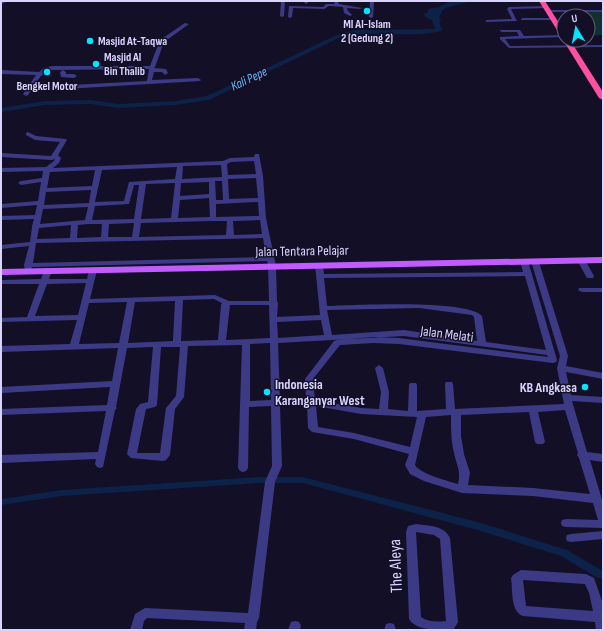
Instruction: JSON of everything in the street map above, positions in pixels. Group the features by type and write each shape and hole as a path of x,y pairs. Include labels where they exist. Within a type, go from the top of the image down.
{"highway":[{"path":"542,1 556,24"},
{"path":"572,48 603,97"}],"main road":[{"name":"Jalan Tentara Pelajar","path":"2,276 28,268 48,271 259,263 318,265 603,260"}],"street":[{"path":"1,3 7,1"},
{"path":"282,16 283,1"},
{"path":"371,17 372,1"},
{"path":"290,17 291,7 322,8 337,3 345,7 360,8"},
{"path":"345,7 346,12 350,14"},
{"path":"487,21 515,20 510,8 603,8"},
{"path":"524,8 529,17"},
{"path":"523,19 529,17 553,19"},
{"path":"149,82 162,41 187,24"},
{"path":"502,31 518,31 522,37"},
{"path":"556,40 522,37 502,38 509,47 556,42"},
{"path":"165,73 164,70 136,65 52,68 46,69 40,74 28,91 149,82 173,78 198,80"},
{"path":"63,72 63,76 74,77 78,68"},
{"path":"1,72 40,74"},
{"path":"15,78 20,73"},
{"path":"1,155 48,158 55,156 64,140 35,138 28,134"},
{"path":"44,170 57,162 58,158 55,156"},
{"path":"1,170 133,168 224,163 230,160 257,157 263,218 271,263 274,303 277,466 272,479 253,618 145,613 139,618 136,630"},
{"path":"224,163 226,202"},
{"path":"174,221 180,165"},
{"path":"88,222 99,168"},
{"path":"127,203 133,168"},
{"path":"44,170 44,185 28,268 259,263"},
{"path":"131,183 260,176"},
{"path":"212,179 213,220"},
{"path":"135,238 143,182"},
{"path":"21,183 95,186"},
{"path":"176,198 212,199 226,202 261,200"},
{"path":"1,206 139,202"},
{"path":"1,218 38,217"},
{"path":"36,226 88,222 230,220 263,218"},
{"path":"230,220 230,236"},
{"path":"104,239 106,222"},
{"path":"73,240 75,223"},
{"path":"1,247 73,240 266,236"},
{"path":"581,260 590,276"},
{"path":"524,261 557,361 582,455 603,520"},
{"path":"535,261 564,356 557,361"},
{"path":"318,265 322,308 324,317 333,338"},
{"path":"74,347 93,270"},
{"path":"30,319 48,271"},
{"path":"320,276 528,274"},
{"path":"2,276 44,281 90,281"},
{"path":"582,290 603,290"},
{"path":"86,301 215,297 228,303 274,303"},
{"path":"157,345 152,404 143,406 141,409 132,454 134,456 165,455 171,408 180,397 179,298"},
{"path":"1,459 101,460 132,299"},
{"path":"222,342 225,305 228,303"},
{"path":"322,308 419,306 474,313 478,316 482,343"},
{"path":"1,320 82,317"},
{"path":"274,320 324,317"},
{"path":"1,349 246,342 404,333 482,343 557,361 603,376"},
{"path":"333,338 309,380 313,428 315,430 354,436 414,452"},
{"name":"Jalan Melati","path":"333,338 399,341 557,361"},
{"path":"243,468 246,342"},
{"path":"379,368 385,392 383,413"},
{"path":"1,390 116,384"},
{"path":"449,384 459,454 465,473 462,489"},
{"path":"413,385 417,414 414,452 410,465 413,471 428,478 462,489 533,492 596,499"},
{"path":"245,404 310,402 361,411 417,414 533,409 568,402 603,400"},
{"path":"1,412 112,408"},
{"path":"533,409 540,442"},
{"path":"582,455 603,458"},
{"path":"566,523 603,524"},
{"name":"The Aleya","path":"412,529 440,532 445,538 452,622 450,625 437,628 418,622 416,619 412,529"},
{"path":"571,538 603,535"},
{"path":"601,611 523,611 520,608 517,578 521,575 586,579 591,584 601,611 602,630"}],"green space":[{"path":"596,12 603,12 603,35 596,35"}],"water":[{"path":"455,1 470,1 452,6 442,11 439,17 441,21 439,23 427,18 423,14 428,12 428,9 440,7 446,3"}],"waterway":[{"name":"Kali Pepe","path":"1,110 45,103 90,102 119,106 176,103 209,98 339,36 354,32 429,32 439,30 433,14 443,7 467,1"},
{"path":"1,502 62,493 258,480 303,480 481,527 564,553 603,575"}],"place":[{"name":"MI Al-Islam 2 (Gedung 2)","path":"367,11"},
{"name":"Masjid At-Taqwa","path":"90,41"},
{"name":"Masjid Al Bin Thalib","path":"96,64"},
{"name":"Bengkel Motor","path":"47,72"},
{"name":"KB Angkasa","path":"585,387"},
{"name":"Indonesia Karanganyar West","path":"267,392"}]}
